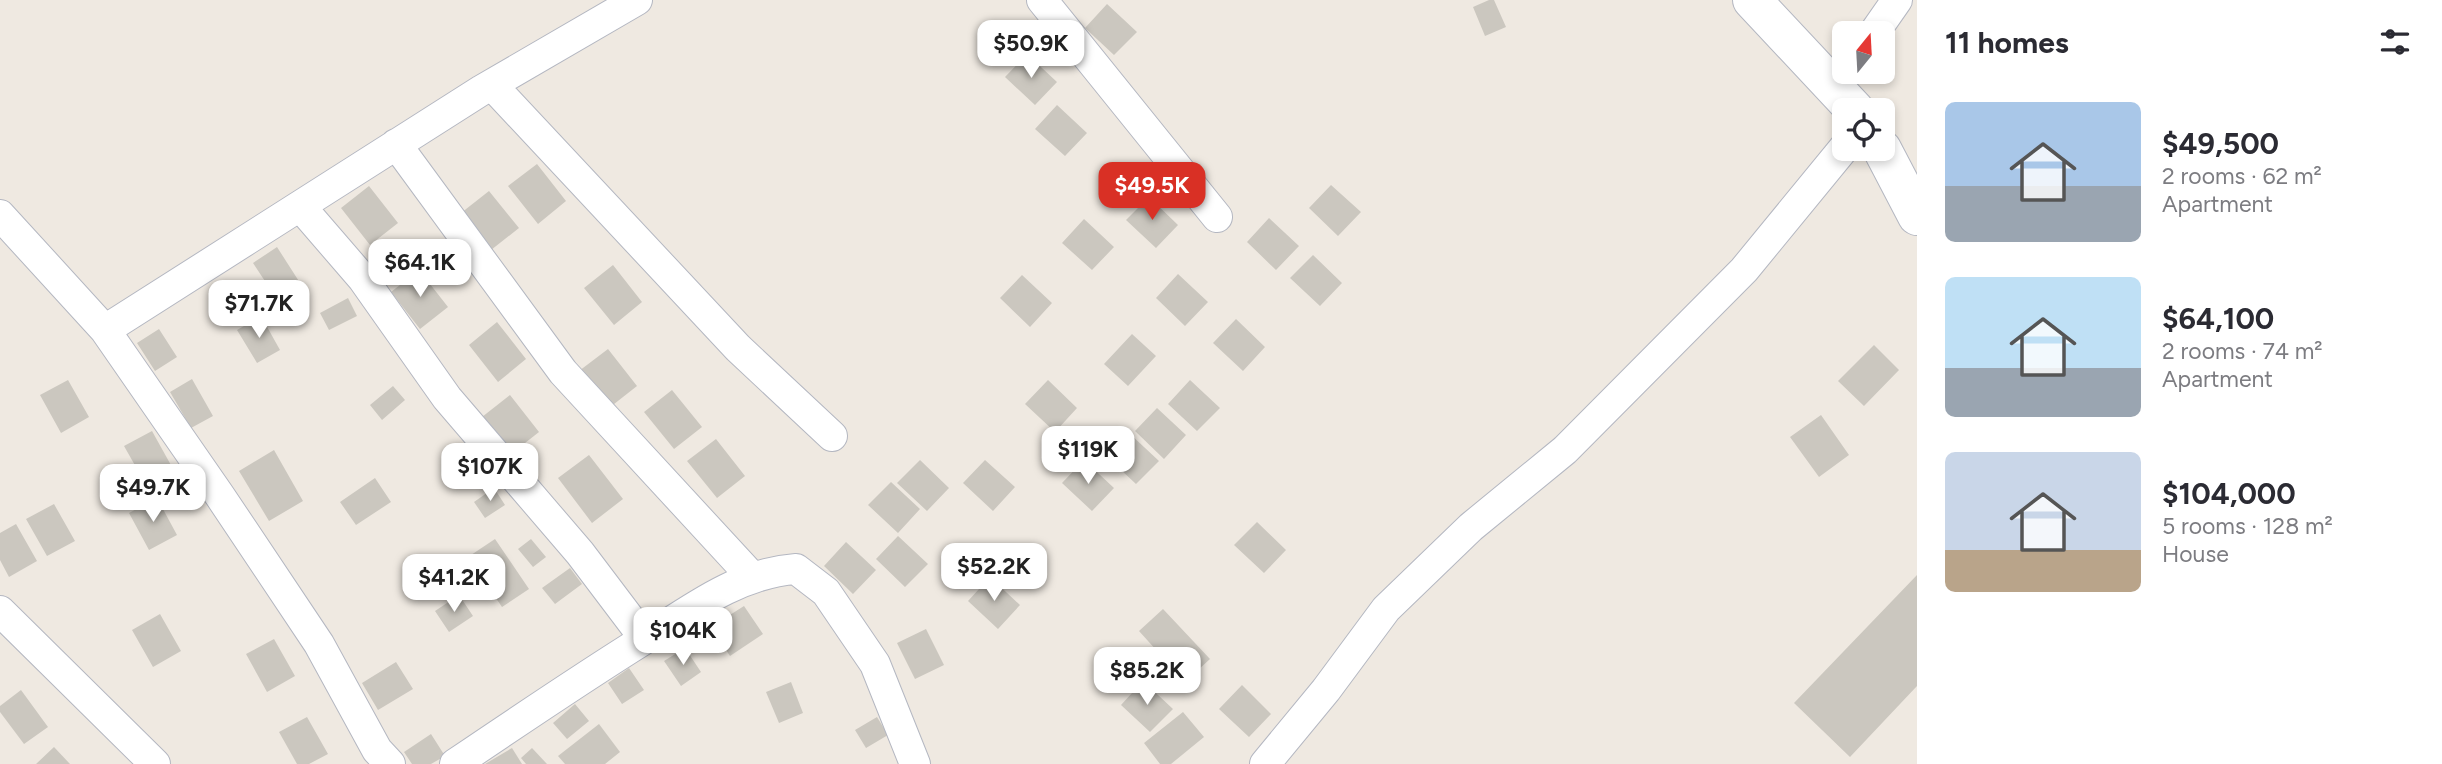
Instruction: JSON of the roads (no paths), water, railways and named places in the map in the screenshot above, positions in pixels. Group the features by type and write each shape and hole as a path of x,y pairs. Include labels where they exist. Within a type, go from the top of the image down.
{"main road":[{"path":"1752,0 1843,87"},
{"path":"1888,161 1917,216"}],"street":[{"path":"105,330 396,144 638,0"},
{"path":"1042,0 1217,217"},
{"path":"1883,21 1898,0"},
{"path":"492,85 738,348 832,436"},
{"path":"396,144 563,372 753,578"},
{"path":"1265,764 1326,690 1386,609 1471,527 1565,450 1584,431 1744,270 1833,161"},
{"path":"300,206 363,279 447,398 580,552 645,639"},
{"path":"0,215 105,330 319,644 377,750 390,764"},
{"path":"455,764 730,586 772,571 796,569 826,592 875,664 915,764"},
{"path":"0,611 155,764"}]}
